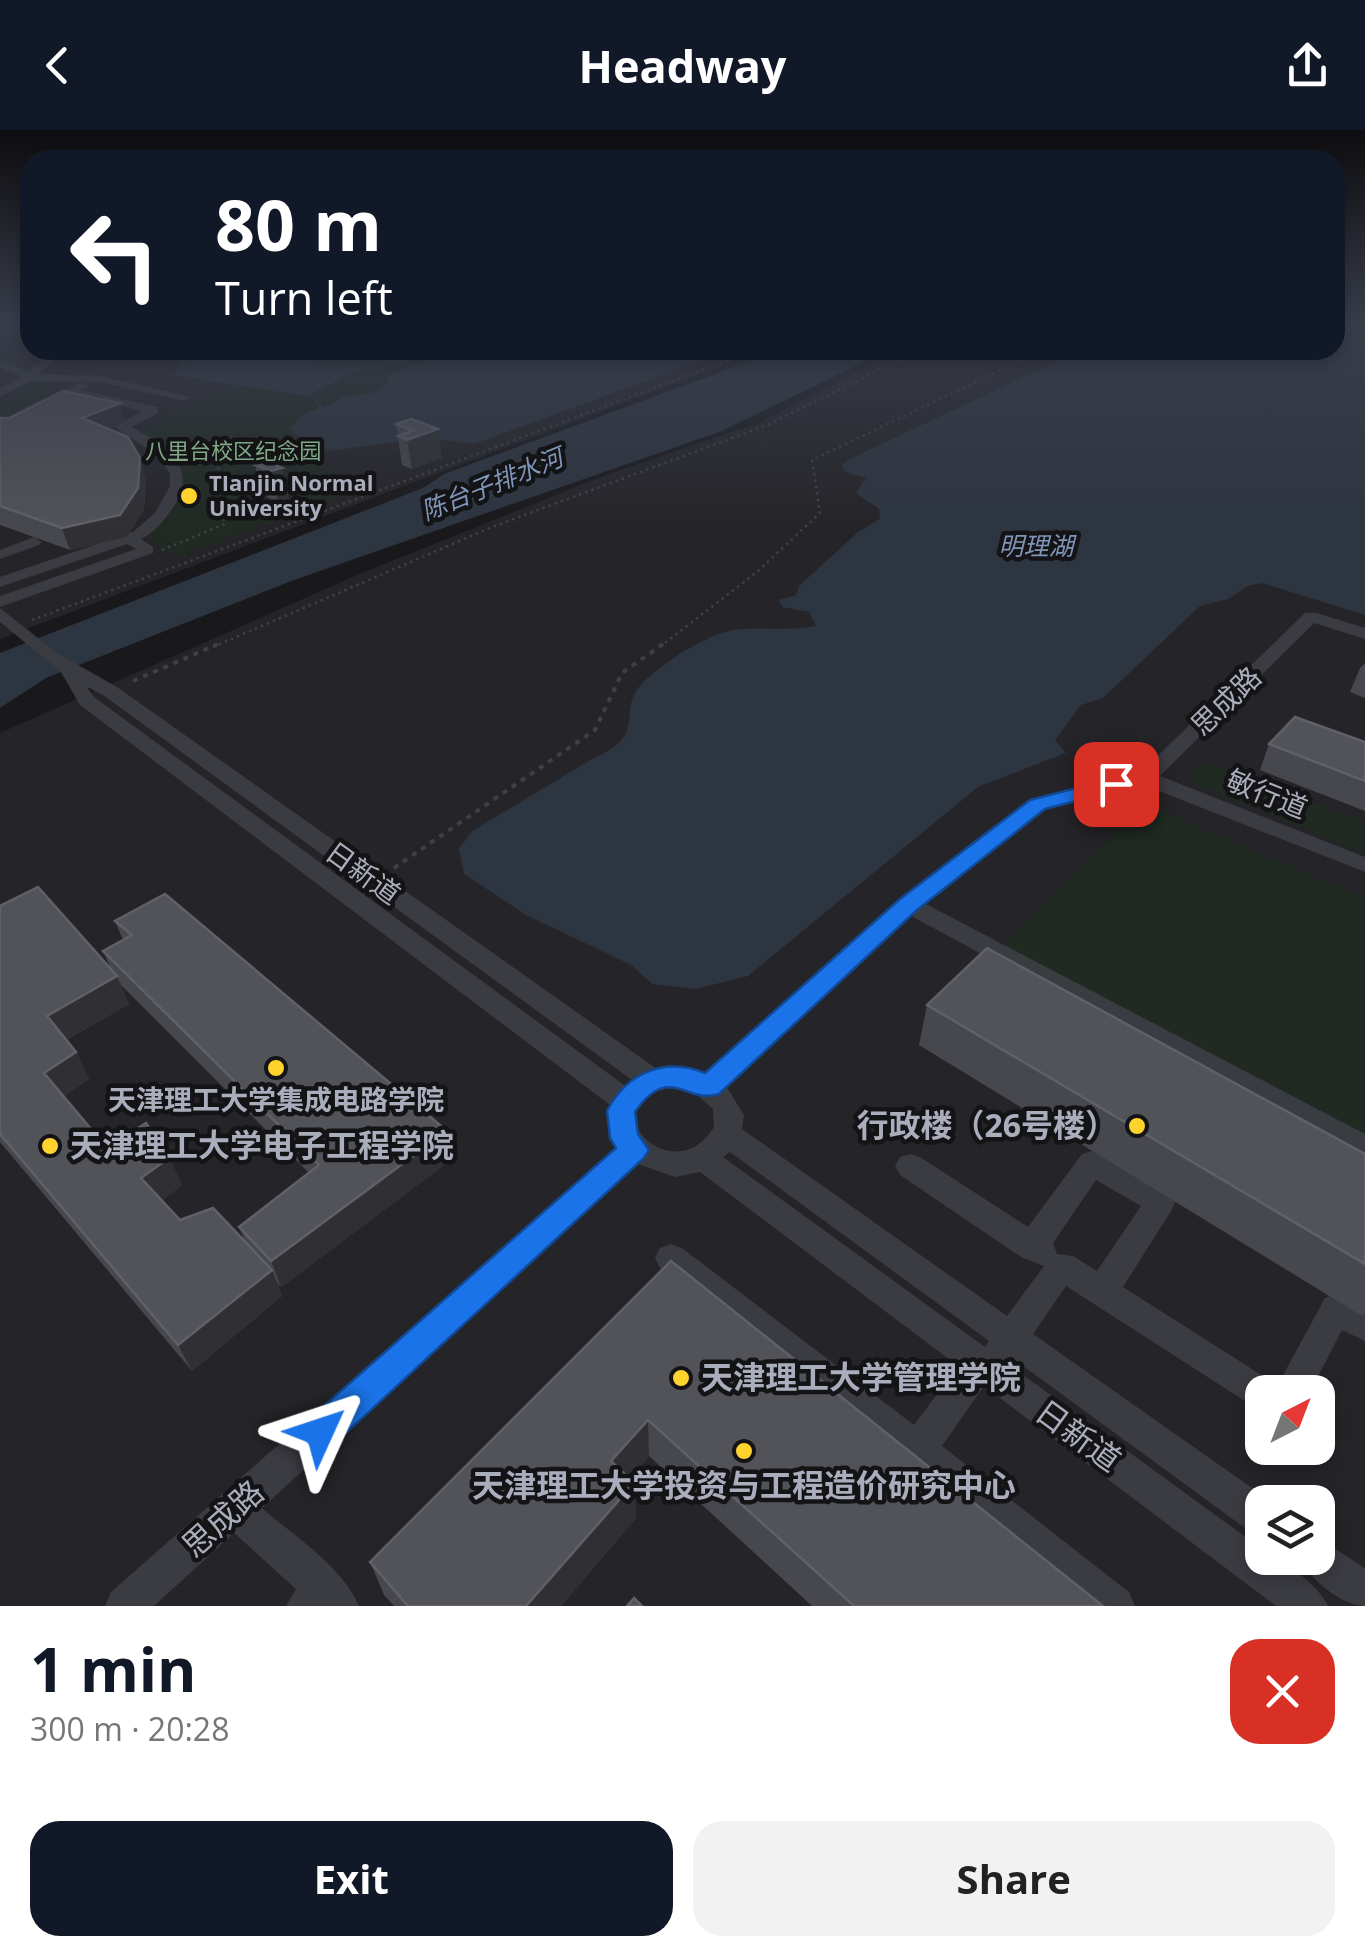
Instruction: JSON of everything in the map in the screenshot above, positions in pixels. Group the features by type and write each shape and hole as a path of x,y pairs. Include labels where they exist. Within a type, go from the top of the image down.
{"street":[{"path":"71,391 154,410"},
{"path":"0,582 142,536 171,504 177,477 165,454 153,443 121,427 185,397 156,391"},
{"path":"61,400 76,393"},
{"path":"128,538 148,550"},
{"path":"1,555 34,542"},
{"path":"0,602 148,550"},
{"name":"思成路","path":"1146,778 1312,617 1365,634"},
{"name":"日新道","path":"9,628 70,674 110,691 652,1080"},
{"name":"日新道","path":"70,674 87,701 625,1102"},
{"path":"709,1086 909,904 1037,804 1146,778"},
{"name":"敏行道","path":"1146,778 1365,866"},
{"path":"909,904 1365,1148"},
{"path":"684,1076 709,1086 726,1104 730,1119 715,1146 684,1164 664,1164 634,1150 620,1124 625,1102 638,1087 652,1080 684,1076"},
{"name":"日新道","path":"715,1146 1012,1338 1245,1506"},
{"name":"日新道","path":"715,1146 984,1368 1308,1606"},
{"name":"思成路","path":"125,1606 634,1150"},
{"path":"1032,1247 1092,1163 1160,1202 1102,1292"},
{"path":"910,1166 1245,1385"},
{"path":"671,1258 1115,1606"},
{"path":"918,1450 1012,1338 1062,1266"},
{"path":"1301,1375 1336,1309 1365,1326"},
{"path":"235,1509 323,1600"},
{"path":"1335,1569 1365,1591"}],"path":[{"path":"9,628 646,391"},
{"path":"110,691 492,527 770,424 837,391"},
{"path":"374,881 529,779 595,730 622,673 712,608 820,513 812,460 957,391"},
{"path":"148,550 166,550 225,524 217,476 221,453 232,446 165,454"}],"shaded area":[{"name":"TIanjin Normal University","path":"0,391 655,391 0,639"},
{"path":"820,391 1365,391 1365,1606 0,1606 0,733 357,575 603,476 758,423"}],"green space":[{"path":"17,391 55,391 46,401 0,423 0,401"},
{"name":"八里台校区纪念园","path":"221,391 307,396 317,391 374,391 326,405 290,429 300,439 302,454 294,462 313,463 363,488 176,557 142,536 171,504 173,464 133,434 162,422 155,419"},
{"path":"1207,760 1365,822 1365,854 1186,781"},
{"path":"1145,804 1365,898 1365,1180 978,969"}],"water":[{"path":"274,391 317,391 307,396"},
{"path":"619,391 474,444 429,438 302,454 300,439 289,429 306,413 319,408 314,397 323,408 343,397 373,393"},
{"name":"陈台子排水河","path":"669,391 804,391 722,431 294,580 46,678 0,708 0,653 423,488 444,474"},
{"name":"明理湖","path":"994,391 1365,391 1365,615 1262,583 1248,586 1228,599 1200,606 1103,698 1081,705 1055,740 1066,753 978,787 748,976 696,989 652,984 631,965 526,915 464,874 459,849 472,831 620,742 639,687 671,660 728,631 816,626 809,612 782,607 779,600 796,595 799,586 858,532 880,519 879,509 856,493 866,478 847,473 841,466"}],"building":[{"path":"63,391 120,403 82,418 128,437 140,458 138,488 120,515 62,528 0,506 0,418 9,418"},
{"path":"411,419 438,429 407,440 398,436 413,431 396,424"},
{"path":"266,461 282,468 271,471 255,465"},
{"path":"1295,717 1365,742 1365,781 1269,744"},
{"name":"天津理工大学电子工程学院","path":"38,887 117,976 47,1016 76,1052 44,1073 107,1148 146,1123 169,1158 141,1178 180,1220 213,1208 272,1270 178,1345 0,1134 0,906"},
{"name":"天津理工大学集成电路学院","path":"165,894 447,1131 271,1261 239,1227 319,1165 103,951 132,935 115,921"},
{"path":"987,948 1365,1154 1365,1264 927,1005"},
{"name":"天津理工大学管理学院","path":"671,1261 1103,1606 854,1606 648,1420 611,1461 634,1483 526,1606 408,1606 370,1562"}],"place":[{"name":"TIanjin Normal University","path":"189,496"},
{"name":"天津理工大学集成电路学院","path":"276,1068"},
{"name":"行政楼（26号楼）","path":"1137,1126"},
{"name":"天津理工大学电子工程学院","path":"50,1146"},
{"name":"天津理工大学管理学院","path":"681,1378"},
{"name":"天津理工大学投资与工程造价研究中心","path":"744,1451"}],"route":[{"path":"320,1432 634,1150 624,1138 620,1124 627,1098 638,1087 668,1076 684,1076 709,1086 909,904 1037,804 1116,784"}]}
